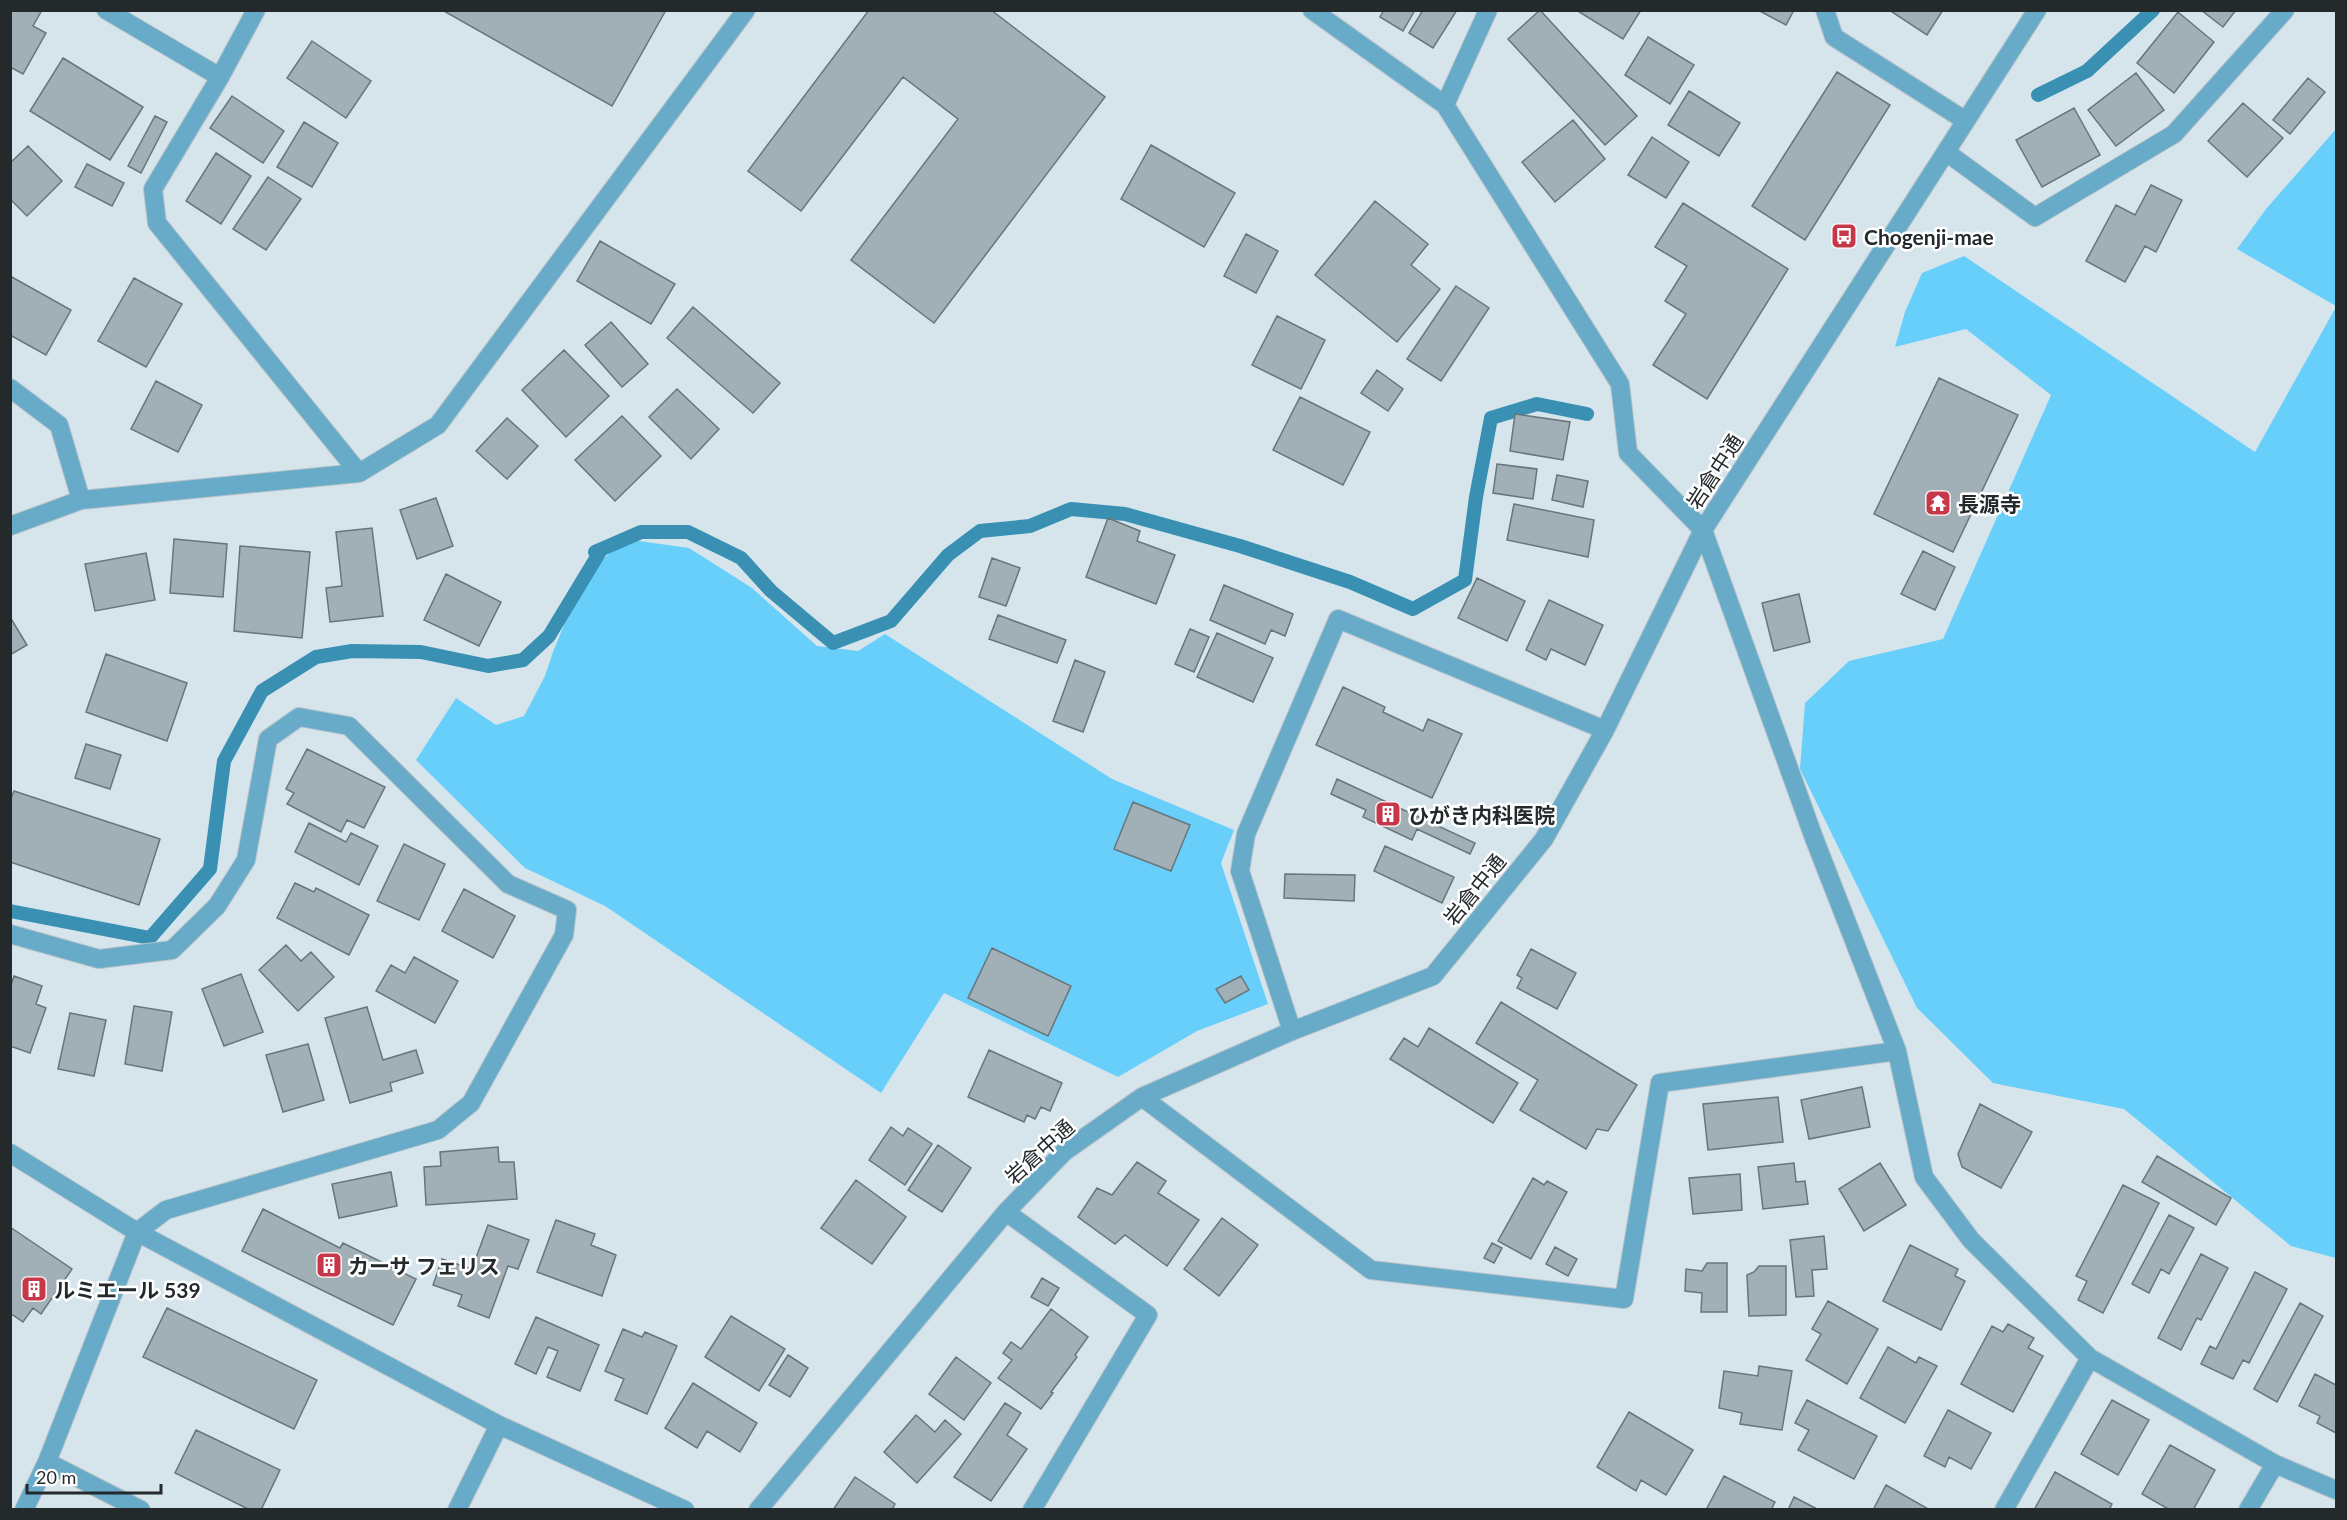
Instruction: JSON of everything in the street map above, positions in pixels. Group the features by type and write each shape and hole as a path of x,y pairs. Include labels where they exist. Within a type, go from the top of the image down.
{"street":[{"path":"106,10 220,78"},
{"path":"256,10 220,78 153,189 157,223 359,473"},
{"path":"10,526 81,500 359,473 438,425 746,10"},
{"path":"1312,10 1445,105 1620,384 1628,453 1703,530 1814,838 1897,1051 1924,1177 1971,1240 2090,1358 2275,1464 2337,1490"},
{"path":"1445,105 1488,10"},
{"path":"1825,10 1834,37 1966,121"},
{"name":"岩倉中通","path":"758,1509 1006,1212 1064,1152 1142,1097 1292,1031 1433,976 1544,839 1605,730 1703,530 2037,10"},
{"path":"1946,152 2035,217 2174,134 2284,10"},
{"path":"10,388 60,425 81,500"},
{"path":"1292,1031 1240,871 1246,834 1338,619 1605,730"},
{"path":"10,934 99,959 172,950 217,906 246,860 268,739 299,717 349,726 508,884 567,910 564,935 471,1103 438,1130 165,1210 137,1232 47,1462 24,1509"},
{"path":"1142,1097 1371,1270 1624,1299 1660,1083 1897,1051"},
{"path":"10,1153 137,1232 499,1425 685,1509"},
{"path":"1006,1212 1148,1315 1032,1509"},
{"path":"2004,1509 2090,1358"},
{"path":"457,1509 499,1425"},
{"path":"47,1462 141,1509"},
{"path":"2248,1509 2275,1464"}],"shaded area":[{"path":"2336,129 2336,306 2237,249 2266,209"},
{"path":"1964,256 2255,452 2336,307 2336,1258 2291,1246 2124,1109 1993,1083 1917,1008 1800,769 1805,703 1849,661 1943,639 2051,395 1966,329 1895,347 1905,312 1922,273"},
{"path":"625,539 689,548 752,588 817,646 858,651 885,634 1112,779 1234,830 1221,863 1268,1004 1197,1031 1118,1077 944,993 881,1093 605,906 525,868 416,760 456,698 496,725 524,716 545,676 583,578"}],"building":[{"path":"10,10 42,10 33,26 46,33 23,74 10,67"},
{"path":"442,10 666,10 612,106"},
{"path":"869,10 991,10 1105,97 934,323 851,260 958,119 903,77 801,211 748,171"},
{"path":"1384,10 1415,10 1403,31 1380,17"},
{"path":"1423,10 1457,10 1433,48 1409,33"},
{"path":"1540,10 1637,116 1605,145 1508,39"},
{"path":"1576,10 1641,10 1623,39"},
{"path":"1758,10 1794,10 1786,25"},
{"path":"1889,10 1943,10 1927,35"},
{"path":"2201,10 2236,10 2223,27"},
{"path":"2178,12 2214,42 2174,93 2137,63"},
{"path":"1648,37 1694,65 1670,104 1625,75"},
{"path":"312,41 371,81 346,118 287,78"},
{"path":"63,58 143,107 110,160 30,111"},
{"path":"1837,72 1890,105 1805,240 1752,206"},
{"path":"2136,73 2164,110 2116,146 2088,110"},
{"path":"2308,78 2325,92 2290,134 2273,120"},
{"path":"1689,91 1740,123 1719,156 1668,125"},
{"path":"232,96 284,131 263,163 210,128"},
{"path":"2243,103 2283,138 2247,177 2208,141"},
{"path":"2074,108 2100,155 2042,187 2016,140"},
{"path":"155,116 167,122 141,173 128,166"},
{"path":"1573,120 1605,159 1555,202 1522,162"},
{"path":"304,122 338,143 312,187 277,167"},
{"path":"1652,137 1689,162 1666,198 1628,175"},
{"path":"1151,145 1235,193 1204,247 1121,199"},
{"path":"28,146 62,181 27,216 10,199 10,163"},
{"path":"216,153 251,176 221,224 186,201"},
{"path":"87,164 124,183 112,206 75,187"},
{"path":"268,177 301,199 266,250 233,229"},
{"path":"2151,185 2182,200 2156,252 2145,246 2125,282 2086,261 2116,205 2135,215"},
{"path":"1375,201 1428,244 1411,265 1440,289 1397,342 1315,275"},
{"path":"1683,203 1788,269 1707,399 1653,365 1686,314 1665,301 1687,266 1655,247"},
{"path":"1246,234 1278,251 1256,293 1224,276"},
{"path":"600,241 675,284 651,324 577,281"},
{"path":"10,276 71,310 46,355 10,335"},
{"path":"134,278 182,304 146,367 98,341"},
{"path":"1456,286 1489,308 1441,381 1407,359"},
{"path":"693,307 780,383 753,413 667,338"},
{"path":"1277,316 1325,340 1301,389 1252,365"},
{"path":"611,322 648,364 622,387 585,345"},
{"path":"564,350 609,396 566,437 522,390"},
{"path":"1377,370 1403,389 1388,411 1361,393"},
{"path":"1939,378 2018,415 1953,552 1874,514"},
{"path":"156,381 202,405 178,452 131,429"},
{"path":"677,389 719,429 691,459 649,417"},
{"path":"1300,397 1370,432 1343,485 1273,450"},
{"path":"1515,414 1570,422 1563,460 1510,451"},
{"path":"622,416 661,456 615,501 575,460"},
{"path":"507,418 538,446 507,479 476,451"},
{"path":"1497,464 1537,469 1533,499 1493,493"},
{"path":"1557,475 1588,481 1583,507 1552,500"},
{"path":"436,498 453,546 417,559 400,510"},
{"path":"1514,504 1594,520 1588,557 1507,540"},
{"path":"1108,518 1140,531 1137,541 1175,555 1156,604 1086,577"},
{"path":"372,528 383,616 330,622 326,588 342,586 336,532"},
{"path":"174,539 227,544 223,597 170,593"},
{"path":"240,546 310,552 302,638 234,631"},
{"path":"1923,551 1955,567 1935,610 1901,594"},
{"path":"146,553 155,600 95,611 85,564"},
{"path":"992,558 1020,568 1006,606 979,597"},
{"path":"446,574 501,602 479,646 424,620"},
{"path":"1477,578 1525,601 1507,641 1458,618"},
{"path":"1224,585 1293,614 1285,636 1271,630 1265,644 1210,620"},
{"path":"1799,594 1810,642 1774,651 1762,603"},
{"path":"1549,600 1603,625 1585,665 1551,649 1546,660 1526,650"},
{"path":"998,615 1066,640 1057,663 989,639"},
{"path":"10,617 27,645 10,655"},
{"path":"1190,629 1209,637 1194,672 1175,664"},
{"path":"1217,633 1273,658 1253,702 1197,677"},
{"path":"106,654 187,683 167,741 86,712"},
{"path":"1075,660 1105,672 1083,732 1053,721"},
{"path":"1343,687 1385,707 1383,712 1423,731 1428,719 1462,734 1432,798 1316,745"},
{"path":"86,744 121,755 110,789 75,778"},
{"path":"307,749 385,787 364,828 347,820 341,832 287,804 294,793 286,789"},
{"name":"ひがき内科医院","path":"1337,779 1475,843 1470,854 1417,829 1412,840 1363,817 1366,810 1331,794"},
{"path":"14,791 160,839 139,905 10,862 10,801"},
{"path":"1133,802 1190,825 1171,871 1114,849"},
{"path":"309,823 346,842 351,833 378,846 359,885 295,852"},
{"path":"404,844 445,864 419,920 377,901"},
{"path":"1385,846 1454,877 1442,903 1374,871"},
{"path":"1285,874 1355,875 1354,901 1284,898"},
{"path":"295,883 314,892 316,888 369,915 349,955 277,918"},
{"path":"464,889 515,916 493,958 442,931"},
{"path":"286,945 301,961 311,952 334,977 298,1011 259,970"},
{"path":"992,948 1071,986 1048,1036 968,998"},
{"path":"1531,949 1576,973 1557,1009 1517,988 1522,978 1517,975"},
{"path":"414,957 458,981 435,1023 376,991 391,965 405,973"},
{"path":"241,974 263,1032 224,1046 202,989"},
{"path":"14,976 42,986 36,1004 46,1008 30,1053 10,1046 10,988"},
{"path":"1241,976 1249,990 1225,1003 1216,989"},
{"path":"1501,1002 1637,1085 1608,1131 1597,1129 1586,1149 1520,1110 1538,1080 1476,1043"},
{"path":"134,1006 172,1012 162,1071 125,1064"},
{"path":"367,1007 383,1060 416,1050 423,1073 390,1083 392,1091 350,1103 325,1018"},
{"path":"70,1013 106,1020 94,1076 58,1069"},
{"path":"1429,1028 1518,1083 1493,1123 1390,1059 1404,1038 1418,1047"},
{"path":"308,1044 324,1100 283,1112 266,1055"},
{"path":"989,1050 1062,1083 1050,1111 1041,1107 1035,1119 1027,1115 1024,1122 968,1097"},
{"path":"1862,1087 1870,1127 1809,1139 1801,1100"},
{"path":"1778,1097 1783,1142 1708,1150 1703,1104"},
{"path":"1980,1104 2032,1132 2001,1188 1962,1167 1958,1154"},
{"path":"891,1127 903,1136 908,1128 932,1144 905,1185 869,1160"},
{"path":"938,1145 971,1168 942,1212 908,1190"},
{"path":"498,1147 499,1162 514,1162 517,1199 426,1205 424,1167 441,1166 440,1152"},
{"path":"2157,1156 2231,1198 2216,1225 2142,1182"},
{"path":"1137,1162 1166,1181 1158,1193 1199,1220 1167,1266 1125,1235 1115,1244 1078,1217 1097,1188 1112,1195"},
{"path":"1794,1163 1796,1182 1805,1181 1808,1204 1763,1209 1758,1167"},
{"path":"1880,1163 1906,1205 1864,1231 1839,1189"},
{"path":"391,1172 397,1206 339,1218 332,1184"},
{"path":"1740,1174 1742,1210 1693,1214 1689,1178"},
{"path":"1533,1178 1544,1185 1547,1181 1567,1192 1531,1259 1498,1241"},
{"path":"856,1180 906,1217 872,1264 821,1228"},
{"path":"2123,1185 2159,1203 2103,1313 2078,1300 2087,1281 2076,1276"},
{"name":"カーサ フェリス","path":"263,1209 340,1248 343,1243 416,1279 393,1325 242,1251"},
{"path":"2169,1215 2194,1228 2169,1274 2161,1269 2149,1293 2132,1284"},
{"path":"1222,1218 1258,1245 1219,1296 1184,1269"},
{"path":"556,1220 595,1234 591,1245 616,1255 602,1296 537,1272"},
{"path":"488,1225 529,1240 518,1269 508,1266 489,1318 458,1306 462,1295 433,1285 442,1259 472,1269"},
{"name":"ルミエール 539","path":"10,1227 72,1269 41,1314 33,1308 23,1322 10,1313"},
{"path":"1824,1236 1827,1269 1812,1270 1814,1296 1796,1297 1790,1240"},
{"path":"1492,1243 1502,1248 1494,1263 1484,1258"},
{"path":"1910,1245 1958,1269 1955,1276 1965,1281 1941,1330 1883,1301"},
{"path":"1555,1247 1577,1259 1568,1276 1546,1264"},
{"path":"2201,1254 2228,1268 2201,1320 2197,1318 2181,1350 2158,1338"},
{"path":"1707,1263 1727,1263 1727,1312 1701,1312 1702,1293 1685,1291 1686,1269 1702,1271"},
{"path":"1759,1266 1786,1266 1786,1315 1749,1316 1747,1275"},
{"path":"2255,1272 2287,1289 2249,1363 2243,1360 2233,1379 2201,1364 2210,1346 2216,1349"},
{"path":"1042,1278 1059,1288 1048,1306 1031,1297"},
{"path":"1828,1301 1878,1329 1847,1384 1806,1360 1821,1334 1812,1329"},
{"path":"2300,1303 2323,1316 2277,1402 2254,1389"},
{"path":"167,1308 317,1380 294,1429 143,1357"},
{"path":"1051,1309 1088,1337 1041,1409 998,1378 1012,1360 1003,1353 1011,1342 1021,1349"},
{"path":"731,1316 785,1349 759,1391 705,1357"},
{"path":"536,1317 599,1345 580,1391 547,1377 558,1351 548,1347 536,1374 515,1364"},
{"path":"2008,1324 2034,1338 2028,1348 2043,1356 2013,1412 1961,1384 1992,1326 2003,1332"},
{"path":"623,1329 642,1337 645,1332 677,1346 647,1414 615,1400 624,1379 605,1371"},
{"path":"1888,1347 1916,1363 1919,1357 1937,1366 1905,1423 1860,1398"},
{"path":"788,1355 808,1368 790,1397 769,1385"},
{"path":"956,1357 991,1383 964,1420 929,1394"},
{"path":"1759,1366 1792,1371 1782,1430 1740,1424 1742,1413 1719,1408 1724,1371 1758,1376"},
{"path":"2315,1374 2336,1385 2336,1433 2317,1423 2320,1416 2299,1406"},
{"path":"693,1383 757,1423 740,1452 707,1431 697,1448 665,1428"},
{"path":"1807,1400 1877,1436 1854,1479 1798,1450 1809,1430 1795,1423"},
{"path":"2112,1400 2149,1420 2118,1475 2081,1454"},
{"path":"1005,1403 1021,1413 1007,1435 1027,1449 991,1501 954,1477"},
{"path":"1948,1410 1991,1433 1971,1469 1949,1457 1945,1467 1924,1456"},
{"path":"1629,1412 1693,1450 1666,1495 1641,1480 1636,1491 1597,1467"},
{"path":"916,1415 935,1432 945,1420 961,1434 917,1483 884,1452"},
{"path":"196,1430 280,1470 261,1510 250,1510 175,1473"},
{"path":"2170,1445 2215,1470 2193,1510 2170,1510 2142,1494"},
{"path":"2055,1472 2112,1504 2109,1510 2034,1510"},
{"path":"1724,1476 1775,1502 1771,1510 1706,1510"},
{"path":"855,1477 895,1504 892,1510 833,1510"},
{"path":"1886,1485 1930,1510 1873,1510"},
{"path":"1794,1497 1819,1510 1788,1510"}],"waterway":[{"path":"2038,95 2087,71 2153,10"},
{"path":"10,911 150,938 210,869 224,761 262,691 316,657 352,651 421,652 488,666 523,660 549,636 601,550 595,552 641,532 688,532 741,558 771,591 833,643 891,621 948,555 980,531 1030,526 1071,509 1125,514 1240,546 1350,582 1413,609 1465,580 1476,497 1491,418 1537,404 1587,414"}],"place":[{"name":"Chogenji-mae","path":"1844,236"},
{"name":"長源寺","path":"1938,503"},
{"name":"ひがき内科医院","path":"1388,814"},
{"name":"カーサ フェリス","path":"329,1265"},
{"name":"ルミエール 539","path":"34,1289"}]}
